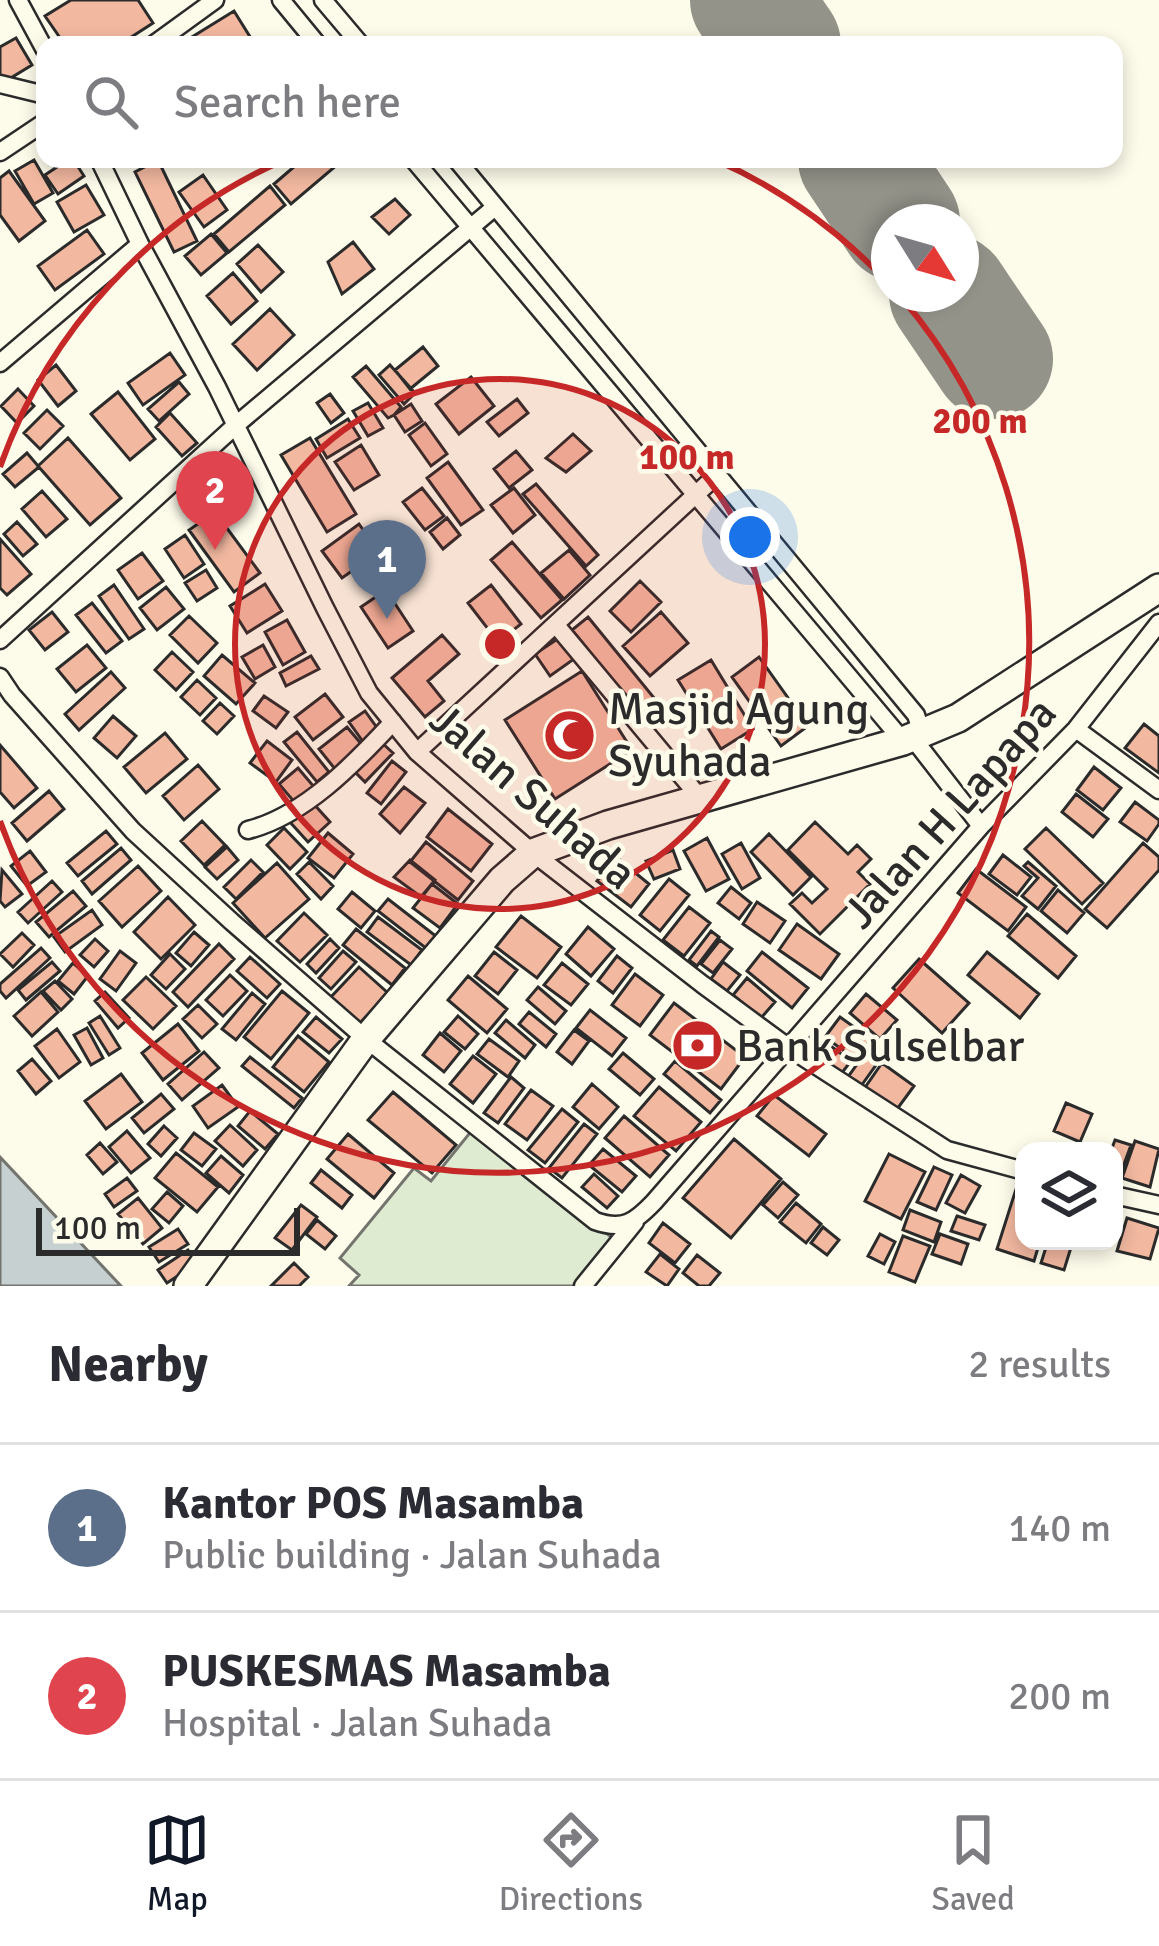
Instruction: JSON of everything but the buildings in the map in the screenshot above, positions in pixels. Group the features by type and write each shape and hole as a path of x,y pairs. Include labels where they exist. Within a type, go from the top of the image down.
{"highway":[{"path":"195,1277 366,1039 502,880 533,853 608,825 912,737 958,718 1159,588"}],"street":[{"path":"18,0 37,36"},
{"path":"165,36 214,0"},
{"path":"281,0 311,36"},
{"path":"323,0 353,36"},
{"path":"0,84 36,93"},
{"path":"0,152 36,128"},
{"name":"Jalan Suhada","path":"104,168 369,693 417,752 533,853 789,1048 947,1150 1015,1169"},
{"path":"420,168 697,496 912,737 981,826"},
{"path":"463,168 916,715 912,737"},
{"path":"0,640 236,425 495,207"},
{"path":"0,363 140,244"},
{"path":"417,752 718,474"},
{"name":"Jalan H Lapapa","path":"583,1286 981,826 1076,729 1159,622"},
{"path":"556,625 701,799"},
{"path":"0,677 134,831 366,1039 595,1221 618,1227 636,1220"},
{"path":"248,830 302,804 393,722"},
{"path":"1076,729 1159,790"},
{"path":"1123,1197 1159,1205"}],"green space":[{"path":"473,1129 624,1247 592,1286 349,1286 359,1275 340,1258 414,1168 431,1181"}],"shaded area":[{"path":"0,1157 121,1286 0,1286"}],"taxiway":[{"path":"866,172 872,168"}],"runway":[{"path":"750,0 775,36"},
{"path":"864,168 888,204"},
{"path":"961,312 993,359"}],"place":[{"name":"PUSKESMAS Masamba","path":"215,550"},
{"name":"Kantor POS Masamba","path":"387,619"},
{"name":"Masjid Agung Syuhada","path":"569,735"},
{"name":"Bank Sulselbar","path":"697,1046"}]}
